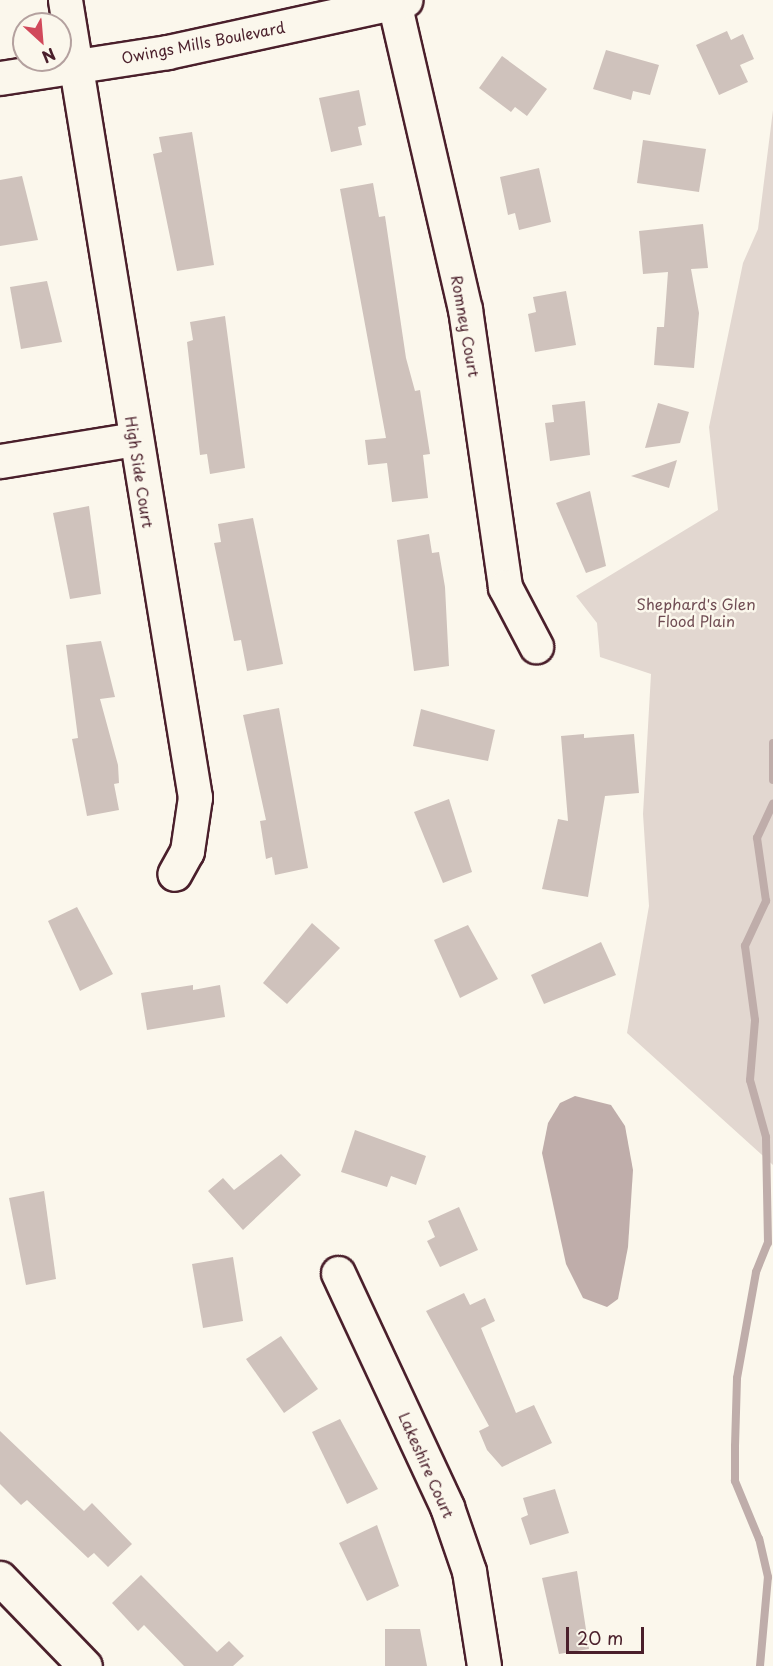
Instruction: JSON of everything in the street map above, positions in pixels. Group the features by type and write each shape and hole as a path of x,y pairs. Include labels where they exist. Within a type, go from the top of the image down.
{"street":[{"name":"High Side Court","path":"65,0 195,797 190,841 174,874"},
{"name":"Owings Mills Boulevard","path":"0,78 76,67 400,1"},
{"name":"Romney Court","path":"400,1 465,309 497,552 509,597 536,646"},
{"path":"0,461 135,439"},
{"name":"Lakeshire Court","path":"338,1273 447,1507 469,1571 484,1666"},
{"path":"0,1578 85,1666"}],"green space":[{"name":"Shephard's Glen Flood Plain","path":"773,110 773,1165 627,1033 649,906 643,814 651,674 600,657 597,623 576,596 718,510 709,427 743,263 758,229"}],"shaded area":[{"path":"575,1096 611,1105 625,1126 633,1170 628,1247 618,1299 607,1307 583,1298 566,1264 542,1153 548,1123 560,1103"}],"building":[{"path":"727,31 731,40 743,34 754,59 740,65 748,82 719,95 696,45"},
{"path":"606,50 659,65 650,95 633,91 631,100 593,89"},
{"path":"502,56 547,89 527,116 515,107 511,112 479,88"},
{"path":"359,90 366,125 358,127 362,145 331,152 319,98"},
{"path":"192,132 214,265 177,271 153,154 162,152 159,137"},
{"path":"643,140 706,149 699,192 637,183"},
{"path":"539,168 551,222 519,230 515,213 508,215 500,177"},
{"path":"22,176 38,240 0,246 0,180"},
{"path":"373,183 379,217 385,216 406,358 415,391 420,390 430,454 423,455 428,498 392,502 387,463 368,465 365,440 386,438 340,189"},
{"path":"703,224 708,268 691,269 699,313 694,368 654,365 657,327 664,327 668,272 643,274 639,231"},
{"path":"47,281 62,342 21,349 10,287"},
{"path":"566,291 576,345 535,352 528,314 536,312 533,297"},
{"path":"225,316 245,468 210,474 207,454 200,455 187,342 193,340 190,322"},
{"path":"585,401 590,455 550,461 545,423 554,422 552,405"},
{"path":"658,403 689,412 680,443 645,448"},
{"path":"677,460 669,488 631,476"},
{"path":"590,491 606,566 586,573 556,503"},
{"path":"89,506 101,594 70,599 53,513"},
{"path":"253,518 283,664 247,671 241,640 234,641 214,543 221,542 218,524"},
{"path":"429,534 432,553 439,552 445,587 449,666 414,671 397,540"},
{"path":"101,641 115,697 100,699 118,765 119,783 114,784 119,810 87,816 72,739 78,738 66,645"},
{"path":"279,708 308,868 275,875 272,857 266,859 260,821 266,820 243,715"},
{"path":"421,709 495,730 488,761 413,746"},
{"path":"584,734 584,738 634,734 639,793 605,796 588,897 542,889 558,819 568,821 561,736"},
{"path":"449,799 472,872 443,883 414,812"},
{"path":"77,907 113,974 80,991 48,921"},
{"path":"312,923 340,948 287,1004 263,983"},
{"path":"468,925 498,979 460,998 434,940"},
{"path":"601,942 616,975 544,1004 531,975"},
{"path":"193,985 193,990 220,985 225,1017 147,1030 141,993"},
{"path":"355,1130 426,1156 416,1185 391,1176 387,1187 341,1172"},
{"path":"281,1154 301,1175 243,1230 208,1191 223,1178 234,1190"},
{"path":"44,1191 56,1279 26,1285 9,1198"},
{"path":"459,1207 478,1250 440,1267 427,1241 435,1237 428,1221"},
{"path":"233,1257 243,1321 203,1328 192,1264"},
{"path":"464,1293 470,1305 485,1298 495,1321 481,1328 516,1413 534,1405 552,1443 502,1467 487,1450 479,1431 489,1426 426,1311"},
{"path":"281,1336 318,1389 284,1413 246,1359"},
{"path":"340,1419 378,1489 347,1504 312,1432"},
{"path":"0,1431 84,1511 92,1503 132,1544 108,1567 94,1553 88,1558 27,1500 21,1505 0,1484"},
{"path":"555,1489 569,1533 530,1545 521,1518 528,1515 523,1498"},
{"path":"377,1525 399,1586 367,1601 339,1543"},
{"path":"577,1571 589,1649 559,1654 542,1578"},
{"path":"141,1575 217,1652 229,1641 244,1656 233,1666 184,1666 144,1625 138,1631 112,1603"},
{"path":"385,1629 420,1629 427,1666 385,1666"}],"waterway":[{"path":"773,743 773,780"},
{"path":"760,1666 768,1577 759,1539 735,1481 735,1446 737,1378 756,1272 768,1243 766,1137 750,1080 755,1020 745,946 766,901 757,838 773,804"}]}
